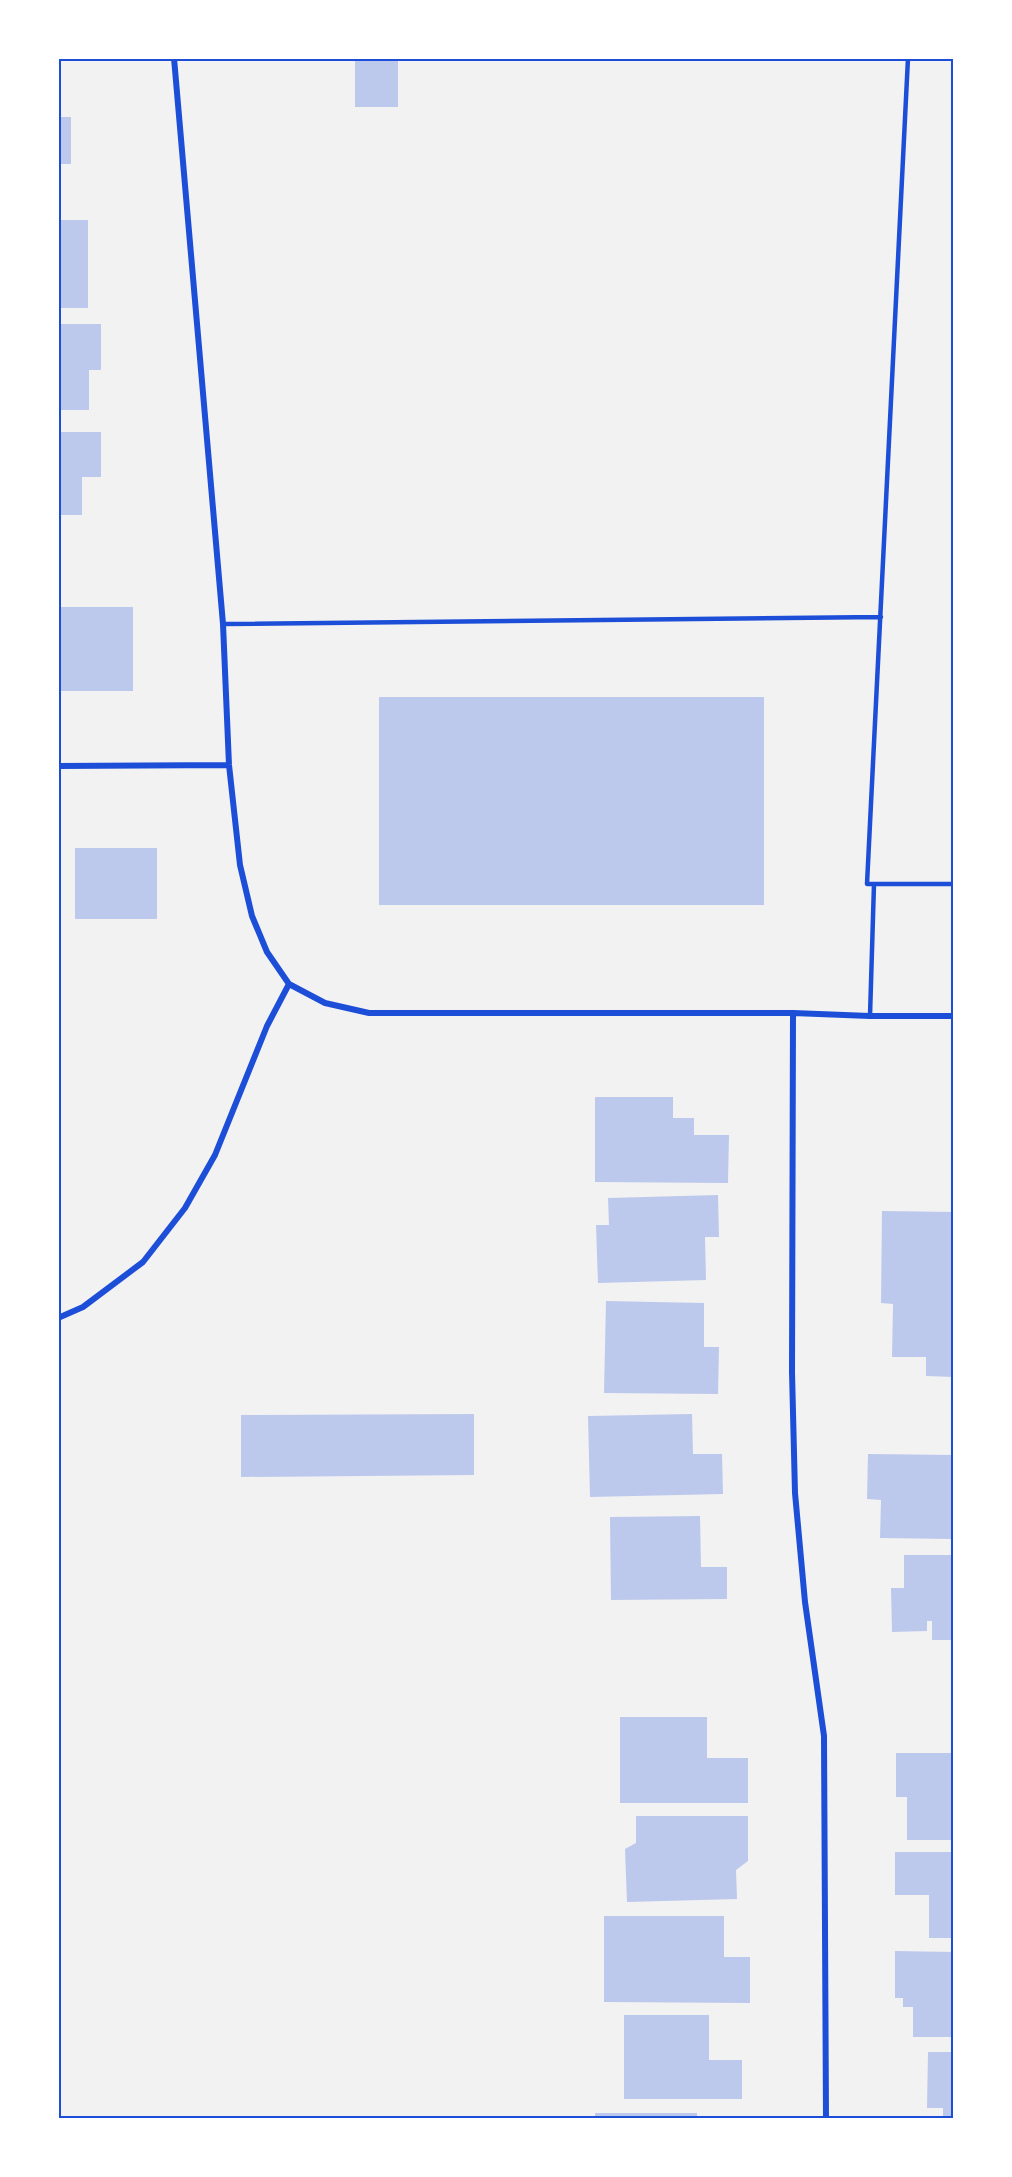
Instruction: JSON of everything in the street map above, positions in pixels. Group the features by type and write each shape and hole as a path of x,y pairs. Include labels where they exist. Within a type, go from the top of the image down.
{"street":[{"path":"174,58 223,624 229,765 240,865 252,916 267,952 290,984 325,1003 369,1013 793,1013 954,1016"},
{"path":"58,766 229,765"},
{"path":"58,1318 83,1307 143,1262 185,1208 215,1155 267,1026 290,984"},
{"path":"793,1013 792,1372 795,1493 805,1602 824,1736 825,2118"}],"lane":[{"path":"909,58 867,884 954,884"},
{"path":"223,624 881,616"},
{"path":"870,1016 874,884"}],"building":[{"path":"355,58 398,58 398,107 355,107"},
{"path":"58,117 71,117 71,164 58,164"},
{"path":"58,220 88,220 88,308 58,308"},
{"path":"58,324 101,324 101,370 89,370 89,410 58,410"},
{"path":"58,432 101,432 101,477 82,477 82,515 58,515"},
{"path":"58,607 133,607 133,691 58,691"},
{"path":"379,697 764,697 764,905 379,905"},
{"path":"75,848 157,848 157,919 75,919"},
{"path":"595,1097 673,1097 673,1118 694,1118 694,1135 729,1135 728,1183 595,1182"},
{"path":"718,1195 719,1237 705,1237 706,1280 598,1283 596,1225 609,1225 608,1198"},
{"path":"882,1211 954,1212 954,1377 926,1376 926,1357 892,1357 893,1304 881,1303"},
{"path":"606,1301 704,1303 704,1347 719,1347 718,1394 604,1393"},
{"path":"474,1414 474,1475 241,1477 241,1415"},
{"path":"692,1414 693,1454 722,1454 723,1494 590,1497 588,1416"},
{"path":"868,1454 954,1455 954,1539 880,1538 881,1500 867,1499"},
{"path":"700,1516 701,1567 727,1567 727,1599 611,1600 610,1517"},
{"path":"904,1555 954,1555 954,1640 932,1640 932,1621 927,1621 927,1631 892,1632 891,1588 904,1588"},
{"path":"620,1717 707,1717 707,1758 748,1758 748,1803 620,1803"},
{"path":"896,1753 954,1753 954,1840 907,1840 907,1797 896,1797"},
{"path":"636,1816 748,1816 748,1861 736,1870 737,1899 627,1902 625,1849 636,1843"},
{"path":"895,1852 954,1852 954,1938 929,1938 929,1895 895,1895"},
{"path":"604,1916 724,1916 724,1957 750,1957 750,2003 604,2002"},
{"path":"895,1951 954,1952 954,2037 913,2037 913,2007 903,2007 903,1998 895,1998"},
{"path":"624,2015 709,2015 709,2060 742,2060 742,2099 624,2099"},
{"path":"928,2052 954,2052 954,2118 943,2118 943,2108 927,2108"},
{"path":"595,2113 697,2113 697,2118 595,2118"}]}
